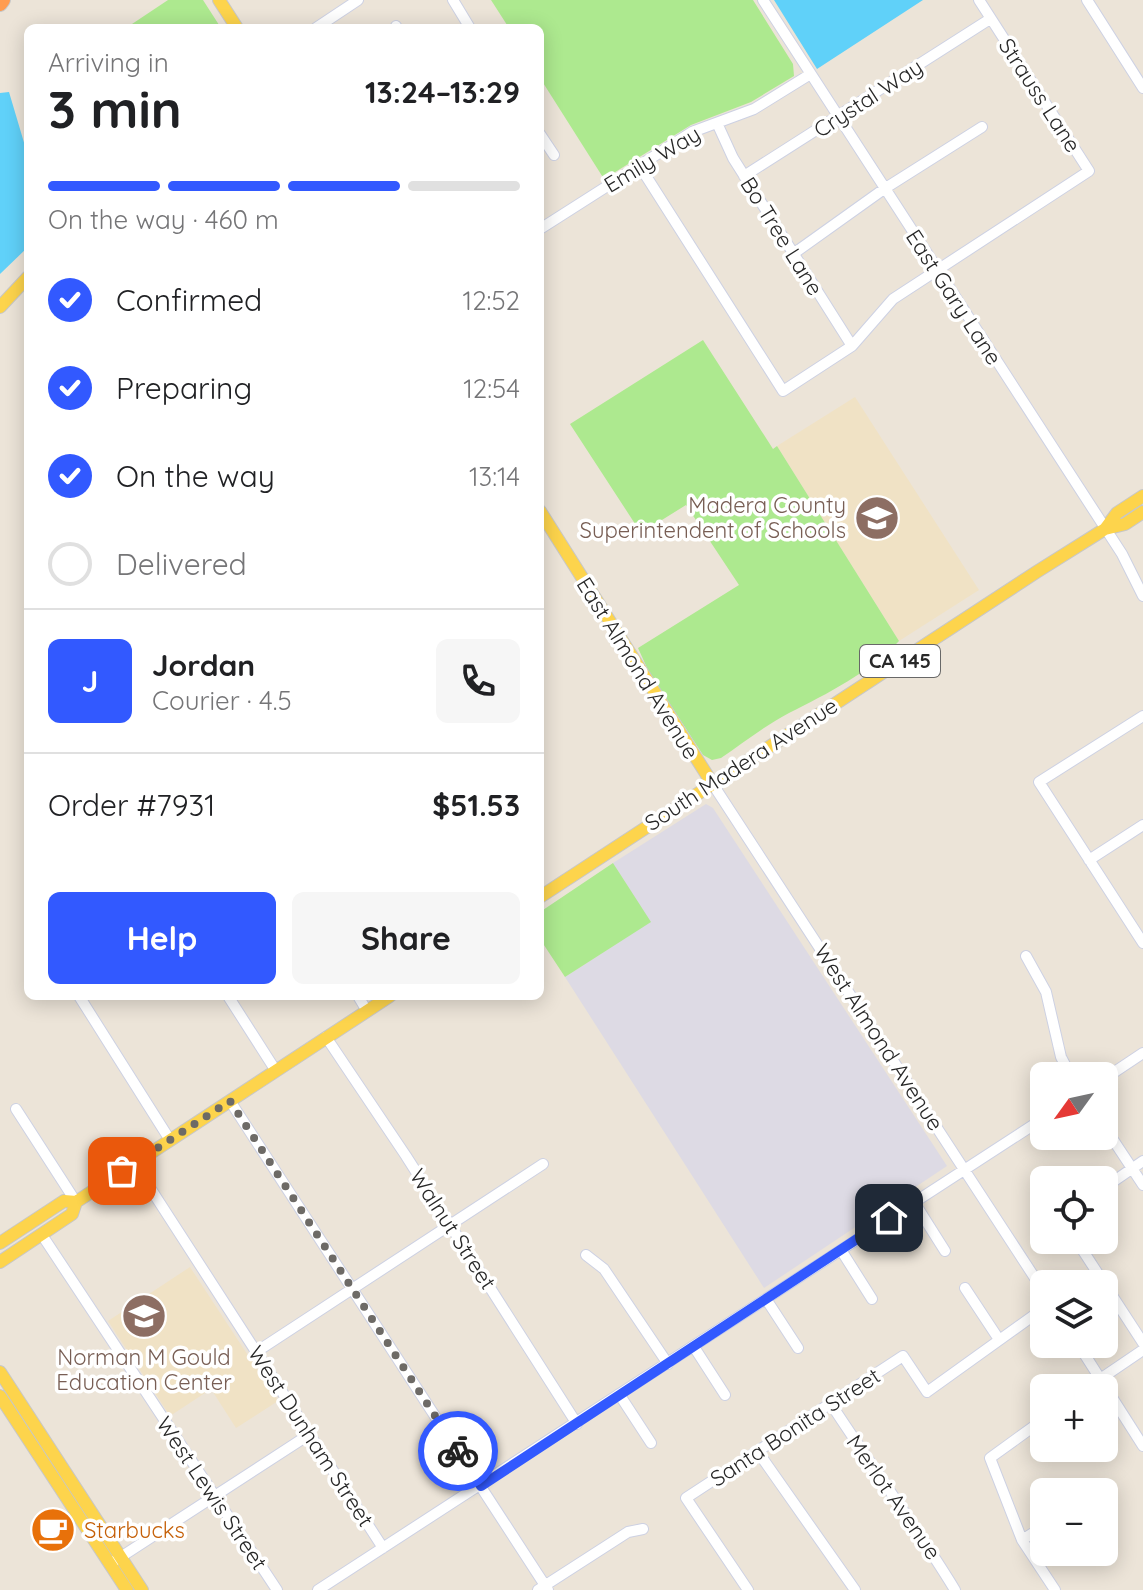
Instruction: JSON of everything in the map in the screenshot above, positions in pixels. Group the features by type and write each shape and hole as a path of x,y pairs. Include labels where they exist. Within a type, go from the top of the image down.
{"main road":[{"path":"219,0 234,24"},
{"path":"0,307 24,281"},
{"name":"South Madera Avenue","path":"1105,529 1117,513 1143,496"},
{"name":"South Madera Avenue","path":"544,894 1105,529 1125,524 1143,512"},
{"name":"East Almond Avenue","path":"544,517 712,783"},
{"path":"0,1262 72,1214 76,1202 384,1000"},
{"path":"0,1243 64,1201 76,1202"},
{"path":"0,1372 6,1404 116,1561 142,1590"},
{"path":"116,1561 127,1590"}],"street":[{"path":"322,24 358,0"},
{"path":"453,0 468,24"},
{"name":"East Gary Lane","path":"763,0 1105,529 1143,596"},
{"name":"Strauss Lane","path":"936,269 1089,171 979,0"},
{"path":"1087,0 1143,88"},
{"name":"Crystal Way","path":"744,176 990,19"},
{"name":"Emily Way","path":"544,226 692,132 754,109 809,75"},
{"name":"Bo Tree Lane","path":"717,123 744,176 852,346"},
{"path":"793,254 884,189 982,127"},
{"path":"544,140 554,155"},
{"path":"639,165 783,391 852,346 893,299 936,269"},
{"path":"1141,937 1039,782 1143,716"},
{"name":"West Almond Avenue","path":"712,783 1030,1270"},
{"path":"1089,860 1143,825"},
{"path":"1026,956 1046,992 1064,1062"},
{"path":"82,1000 170,1140"},
{"path":"231,1000 276,1071"},
{"path":"360,1000 367,1011"},
{"name":"Walnut Street","path":"326,1037 577,1424"},
{"path":"1118,1070 1143,1053"},
{"path":"230,1101 354,1288 544,1588 628,1532 643,1529"},
{"path":"16,1109 76,1202"},
{"path":"318,1590 1030,1127"},
{"path":"1118,1147 1143,1185"},
{"path":"1118,1179 1143,1161"},
{"name":"West Dunham Street","path":"134,1163 383,1548"},
{"path":"256,1352 543,1164"},
{"path":"914,1202 945,1251"},
{"name":"West Lewis Street","path":"42,1235 277,1590"},
{"path":"841,1250 872,1299"},
{"path":"1085,1254 1143,1343"},
{"path":"586,1255 604,1269 668,1364"},
{"path":"965,1288 998,1338 1030,1317"},
{"path":"766,1299 798,1348"},
{"name":"Santa Bonita Street","path":"742,1588 686,1498 903,1356 927,1392 998,1338"},
{"path":"694,1347 725,1395"},
{"path":"1107,1374 1143,1350"},
{"path":"619,1394 651,1443"},
{"name":"Merlot Avenue","path":"831,1404 871,1466 891,1488 955,1590"},
{"path":"1118,1407 1143,1446"},
{"path":"1030,1429 990,1458 1022,1540 1055,1590"},
{"path":"116,1561 310,1434"},
{"path":"758,1452 855,1590"},
{"path":"1022,1540 1030,1535"}],"shaded area":[{"name":"Madera County Superintendent of Schools","path":"855,397 979,590 899,641 777,446"},
{"path":"706,804 713,808 947,1166 764,1288 565,977 650,922 613,863"},
{"path":"190,1267 278,1401 236,1428 211,1389 170,1416 108,1321"}],"green space":[{"path":"168,0 203,0 218,24 132,24"},
{"path":"491,0 753,0 793,64 794,76 751,102 691,125 604,179 544,84 544,24 506,24"},
{"path":"703,340 773,449 777,446 899,641 875,663 847,682 780,718 721,758 712,760 703,755 648,670 638,648 739,585 686,505 641,533 570,424"},
{"path":"613,863 651,922 565,977 544,945 544,909"}],"water":[{"path":"774,0 923,0 817,69"},
{"path":"9,92 24,143 24,251 0,274 0,93"}],"way so far":[{"path":"122,1171 230,1101 458,1451"}],"place":[{"name":"Madera County Superintendent of Schools","path":"877,518"},
{"name":"Norman M Gould Education Center","path":"144,1316"},
{"name":"Starbucks","path":"53,1530"}],"route":[{"path":"458,1451 481,1486 889,1218"}]}
